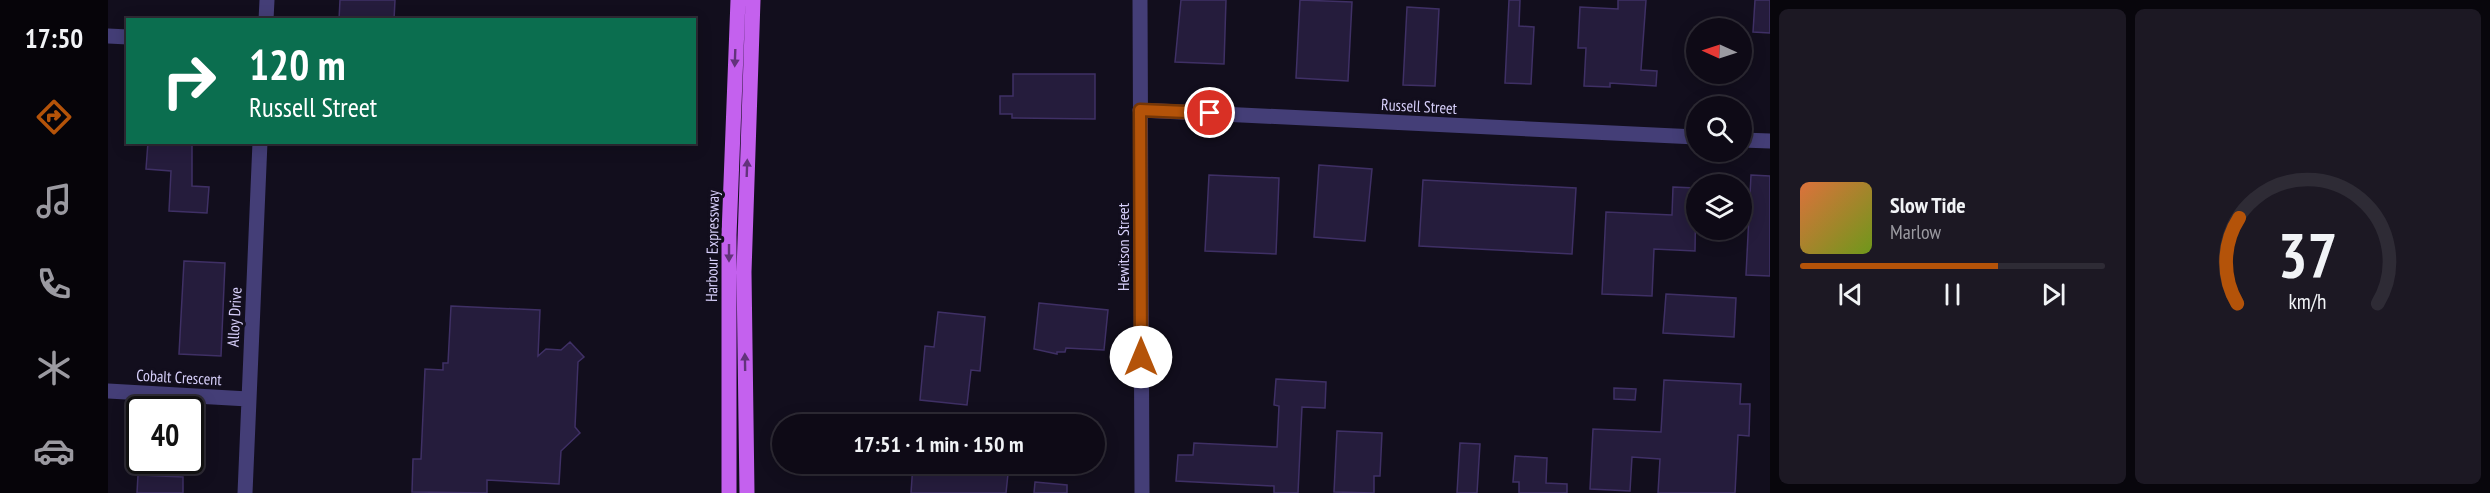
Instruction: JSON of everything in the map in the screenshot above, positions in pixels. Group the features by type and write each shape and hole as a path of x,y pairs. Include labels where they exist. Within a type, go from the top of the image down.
{"main road":[{"name":"Harbour Expressway","path":"729,493 729,235 738,0"},
{"name":"Harbour Expressway","path":"747,493 744,272 753,0"},
{"path":"720,493 728,381"},
{"path":"746,421 754,493"}],"street":[{"path":"266,18 267,0"},
{"name":"Hewitson Street","path":"1140,0 1142,493"},
{"path":"108,36 126,37"},
{"name":"Russell Street","path":"1140,110 1686,137"},
{"path":"1752,140 1770,141"},
{"name":"Alloy Drive","path":"245,493 260,144"},
{"name":"Cobalt Crescent","path":"108,392 248,399"}],"building":[{"path":"340,0 395,0 394,18 339,18"},
{"path":"1181,0 1226,0 1224,64 1175,62"},
{"path":"1300,0 1352,2 1348,81 1296,78"},
{"path":"1509,0 1520,0 1519,26 1534,27 1531,84 1505,83"},
{"path":"1618,0 1646,0 1641,70 1657,71 1656,86 1610,83 1610,87 1584,86 1586,48 1578,48 1580,7 1618,9"},
{"path":"1755,0 1770,0 1770,33 1753,32"},
{"path":"1407,7 1439,9 1435,86 1403,85"},
{"path":"1013,74 1095,74 1095,119 1012,118 1012,114 1000,114 1000,96 1013,96"},
{"path":"148,144 192,144 192,186 209,187 207,213 169,211 171,171 146,169"},
{"path":"1319,165 1372,169 1365,241 1314,237"},
{"path":"1209,175 1279,178 1276,254 1205,251"},
{"path":"1752,175 1770,176 1770,276 1746,275 1748,240 1752,240"},
{"path":"1423,180 1576,188 1572,254 1419,246"},
{"path":"1673,187 1686,188 1686,240 1695,240 1695,251 1654,249 1652,296 1602,294 1606,212 1672,215"},
{"path":"184,261 225,263 221,356 179,354"},
{"path":"1666,294 1736,298 1734,337 1663,333"},
{"path":"1039,303 1108,310 1104,350 1066,348 1065,352 1057,352 1057,354 1034,349"},
{"path":"451,306 540,310 538,356 546,349 561,350 570,342 584,357 578,362 575,427 580,433 561,451 559,484 487,480 487,493 412,492 413,459 421,459 425,369 443,370 443,363 448,363"},
{"path":"938,312 985,317 980,371 971,370 967,405 920,400 925,346 934,347"},
{"path":"1276,379 1326,382 1325,408 1302,407 1298,493 1274,493 1274,486 1176,481 1178,455 1193,455 1194,443 1277,447 1279,406 1274,405"},
{"path":"1664,380 1741,384 1740,404 1750,404 1749,436 1738,435 1735,493 1658,493 1660,459 1632,457 1630,491 1590,489 1593,429 1661,432"},
{"path":"1614,388 1636,389 1635,400 1614,399"},
{"path":"1337,431 1382,433 1380,476 1374,476 1374,493 1334,492"},
{"path":"1460,443 1480,444 1477,493 1457,493"},
{"path":"1515,456 1547,458 1546,483 1567,484 1567,493 1519,493 1519,482 1513,482"},
{"path":"912,474 1008,474 1006,493 911,493"},
{"path":"138,475 183,477 183,493 137,493"},
{"path":"1035,482 1067,485 1067,493 1034,493"}],"route":[{"path":"1141,357 1140,110 1210,113"}]}
